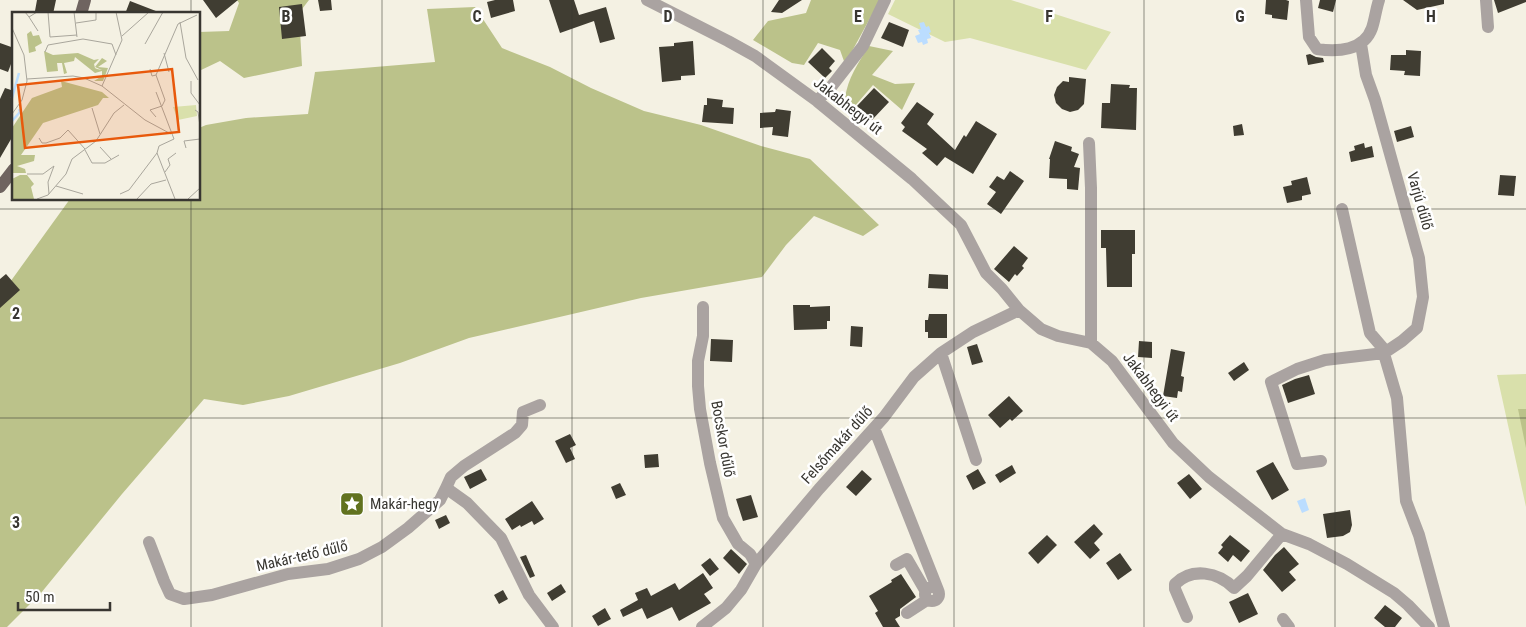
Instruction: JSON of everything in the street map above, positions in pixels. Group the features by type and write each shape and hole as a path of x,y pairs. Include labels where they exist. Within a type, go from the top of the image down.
{"main road":[{"path":"0,187 12,172"}],"street":[{"name":"Jakabhegyi út","path":"647,0 755,56 817,101 912,178 961,225 986,273 1019,310 1041,330 1058,336 1091,343 1112,361 1173,443 1209,477 1282,534 1309,544 1369,577 1394,594 1408,605 1429,627"},
{"path":"817,101 831,87 863,46 885,0"},
{"path":"1306,0 1309,37 1317,49 1329,51 1361,44 1367,38 1372,29 1378,0"},
{"path":"1486,0 1488,27"},
{"name":"Varjú dűlő","path":"1321,461 1297,464 1271,382 1297,368 1325,360 1384,353 1417,328 1423,297 1419,258 1375,100 1366,75 1361,44"},
{"path":"1089,143 1091,188 1091,343"},
{"path":"1342,209 1370,333 1382,347 1397,398 1406,500 1419,536 1444,627"},
{"name":"Bocskor dűlő","path":"703,307 703,336 698,361 698,386 700,409 710,463 724,518 738,544 750,554 756,564"},
{"name":"Felsőmakár dűlő","path":"702,627 726,608 741,590 756,564 819,489 874,428 914,377 941,353 973,332 1019,310"},
{"path":"941,353 976,460"},
{"name":"Makár-tető dűlő","path":"149,542 170,594 184,599 212,595 288,574 328,569 359,559 382,547 408,528 440,500 451,477 464,466 515,433 522,425 523,412 540,405"},
{"path":"874,428 930,593"},
{"path":"446,488 466,503 501,538 529,595 553,627"},
{"path":"1187,616 1175,589 1175,584 1179,580 1199,572 1216,576 1234,588 1247,576 1282,534"},
{"path":"896,565 907,559 930,593"},
{"path":"907,613 930,593"}],"green space":[{"path":"237,0 309,0 299,13 302,66 244,78 220,61 200,71 200,32 229,31 239,3"},
{"path":"811,0 880,0 845,64 840,50 818,43 804,65 792,63 753,40 768,21 806,13"},
{"path":"895,0 1011,0 1111,32 1086,70 970,38 945,42 888,14"},
{"path":"475,7 502,48 550,67 591,88 644,111 701,125 761,146 810,159 879,225 863,236 814,216 786,245 762,277 641,298 469,338 400,363 289,396 243,405 204,399 122,494 41,593 7,627 0,627 0,296 69,200 200,200 200,128 246,118 308,114 315,72 435,62 427,9"},
{"path":"869,46 893,51 872,75 895,84 915,83 902,110 873,85 854,107 845,98 851,77"},
{"path":"1526,374 1526,507 1497,375"},
{"path":"1518,409 1526,409 1526,448"}],"water":[{"path":"924,22 926,27 929,26 931,38 927,39 928,43 923,45 922,42 918,43 915,36 920,34 918,30 921,29 919,23"},
{"path":"1305,498 1309,510 1302,513 1297,501"}],"building":[{"path":"37,0 56,0 53,12 35,11"},
{"path":"203,0 238,0 216,18"},
{"path":"318,0 331,0 332,10 320,11"},
{"path":"513,0 515,11 491,18 487,2"},
{"path":"549,0 574,0 579,15 606,7 615,39 600,43 594,21 560,33"},
{"path":"779,0 802,0 782,13 771,12"},
{"path":"1266,0 1289,1 1287,20 1272,18 1272,15 1265,14"},
{"path":"1320,0 1336,0 1333,12 1318,8"},
{"path":"1403,0 1444,0 1444,4 1417,10"},
{"path":"1494,0 1526,0 1526,2 1498,13"},
{"path":"130,1 158,12 126,12"},
{"path":"302,4 306,36 282,39 279,7"},
{"path":"889,22 909,30 903,47 881,38"},
{"path":"693,41 695,75 681,76 681,80 662,82 659,47 674,46 674,43"},
{"path":"0,43 12,47 12,61 8,72 0,69"},
{"path":"822,48 835,61 829,68 832,71 825,78 808,62"},
{"path":"1406,50 1421,51 1420,76 1404,75 1405,71 1390,70 1391,55 1406,55"},
{"path":"1310,54 1323,58 1324,62 1308,65 1306,55"},
{"path":"1069,77 1086,79 1084,104 1078,110 1070,112 1062,109 1056,103 1054,95 1057,87 1063,81 1069,82"},
{"path":"1111,84 1130,85 1129,88 1137,88 1136,130 1101,128 1102,103 1110,103"},
{"path":"5,88 12,90 12,137 0,158 0,99"},
{"path":"874,88 889,102 872,120 857,106"},
{"path":"707,98 723,100 722,107 734,108 733,124 702,122 704,105 707,105"},
{"path":"917,102 934,114 927,124 955,150 964,135 966,137 976,121 997,134 973,174 945,157 937,166 922,153 927,149 902,131 905,127 901,123"},
{"path":"776,109 791,111 788,137 772,135 773,127 760,128 760,113 775,112"},
{"path":"1242,124 1244,135 1234,136 1233,126"},
{"path":"1411,126 1414,137 1397,142 1394,131"},
{"path":"1055,141 1072,147 1071,151 1079,154 1074,167 1080,168 1078,190 1067,189 1067,179 1049,178 1049,159"},
{"path":"1364,143 1365,148 1372,146 1374,157 1351,162 1349,152 1355,150 1354,146"},
{"path":"1010,171 1024,181 1001,214 987,204 996,192 989,187 997,176 1004,180"},
{"path":"1500,175 1516,176 1514,196 1498,195"},
{"path":"1307,177 1311,194 1302,196 1302,200 1287,203 1283,187 1292,185 1291,181"},
{"path":"1101,230 1135,230 1135,254 1132,254 1132,287 1107,287 1106,248 1101,248"},
{"path":"1014,246 1028,258 1022,266 1024,268 1017,276 1015,274 1009,282 994,269"},
{"path":"6,274 20,290 0,308 0,279"},
{"path":"929,274 948,275 948,289 928,288"},
{"path":"793,305 810,305 810,307 830,306 830,321 827,321 827,329 794,330"},
{"path":"929,314 947,314 947,338 928,338 928,332 925,332 925,320 928,320"},
{"path":"851,326 863,327 862,347 850,346"},
{"path":"711,339 733,340 732,362 710,361"},
{"path":"1139,341 1152,342 1152,358 1138,357"},
{"path":"977,344 983,362 972,365 967,347"},
{"path":"1171,349 1185,352 1181,376 1184,377 1182,392 1178,391 1177,398 1163,396"},
{"path":"1244,362 1249,370 1234,381 1228,373"},
{"path":"1309,375 1315,394 1288,403 1282,385"},
{"path":"1009,396 1023,411 1012,421 1010,419 1000,428 988,415"},
{"path":"570,434 576,445 570,448 575,459 566,463 555,441"},
{"path":"658,454 659,467 645,468 644,455"},
{"path":"1273,462 1289,490 1272,500 1256,471"},
{"path":"1012,465 1016,473 1000,483 995,475"},
{"path":"481,469 487,480 470,489 464,477"},
{"path":"978,469 986,483 973,490 966,476"},
{"path":"862,470 872,479 856,496 846,487"},
{"path":"1189,474 1202,489 1190,499 1177,483"},
{"path":"620,483 626,495 616,499 611,487"},
{"path":"751,495 758,517 743,521 736,499"},
{"path":"532,501 544,519 534,525 532,521 512,530 505,519"},
{"path":"1350,510 1352,525 1350,532 1343,536 1327,538 1323,514"},
{"path":"446,515 450,523 439,529 435,520"},
{"path":"1094,524 1103,534 1094,543 1100,550 1090,559 1074,542"},
{"path":"1047,535 1057,545 1038,564 1028,553"},
{"path":"1230,535 1250,551 1241,562 1233,555 1228,562 1218,553 1223,547 1221,545"},
{"path":"1284,547 1299,564 1289,572 1296,580 1282,592 1263,570"},
{"path":"731,549 747,564 739,574 723,558"},
{"path":"1120,553 1132,570 1118,580 1106,563"},
{"path":"526,555 535,576 530,578 520,557"},
{"path":"710,558 719,569 710,576 701,565"},
{"path":"703,573 713,588 704,594 711,603 679,621 672,607 647,619 642,608 623,617 620,610 638,600 635,593 647,588 651,596 675,583 679,590"},
{"path":"901,574 916,597 900,609 900,616 895,619 900,627 883,627 875,613 878,611 869,596"},
{"path":"561,584 566,592 552,601 547,593"},
{"path":"503,590 508,599 499,604 494,595"},
{"path":"1248,593 1258,614 1239,623 1229,602"},
{"path":"1385,605 1402,618 1395,627 1385,627 1374,618"},
{"path":"605,608 611,619 598,626 592,616"}],"place":[{"name":"Makár-hegy","path":"352,504"}]}
